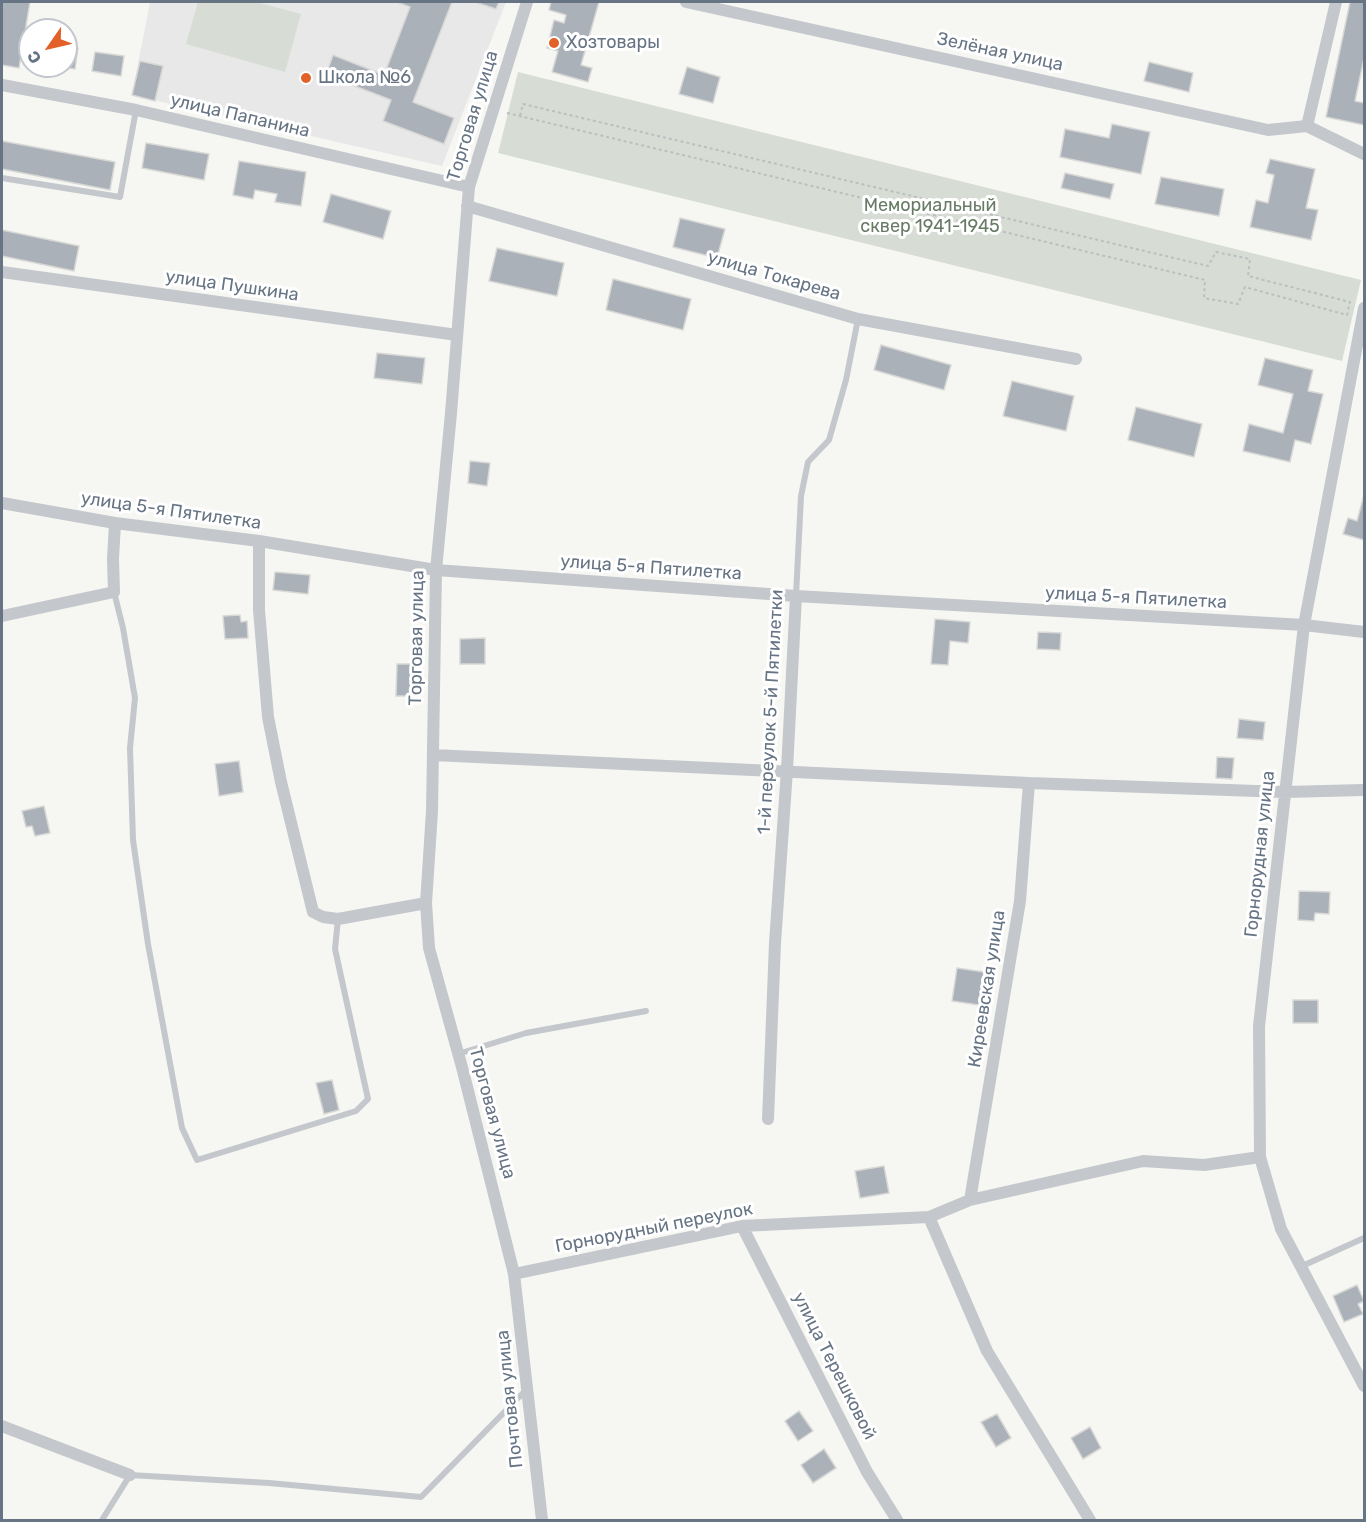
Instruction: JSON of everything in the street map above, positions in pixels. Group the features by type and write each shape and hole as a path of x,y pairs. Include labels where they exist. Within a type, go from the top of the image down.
{"street":[{"name":"Торговая улица","path":"514,1274 429,948 426,903 433,755 436,570 469,187 527,2"},
{"name":"Зелёная улица","path":"686,2 1268,130 1307,126"},
{"path":"1336,2 1307,126 1365,154"},
{"name":"улица Папанина","path":"2,85 136,110 469,187"},
{"name":"улица Токарева","path":"467,206 858,319 1076,359"},
{"name":"улица Пушкина","path":"2,272 457,335"},
{"name":"Горнорудная улица","path":"1365,309 1304,625 1259,1026 1260,1156 1281,1229 1365,1386"},
{"name":"улица 5-я Пятилетка","path":"2,503 116,523 259,541 436,570 796,596 1304,625"},
{"path":"2,616 114,592 113,559 116,523"},
{"path":"259,541 259,610 268,717 281,782 313,912 323,917 338,919 426,903"},
{"name":"1-й переулок 5-й Пятилетки","path":"768,1119 774,943 787,770 796,596"},
{"path":"1304,625 1365,632"},
{"path":"433,755 1029,783 1285,792 1365,790"},
{"name":"Киреевская улица","path":"970,1200 1020,901 1029,783"},
{"name":"Горнорудный переулок","path":"514,1274 742,1226 929,1217 970,1200 1143,1161 1204,1166 1260,1156"},
{"path":"929,1217 987,1351 1090,1521"},
{"name":"улица Терешковой","path":"742,1226 867,1472 897,1521"},
{"name":"Почтовая улица","path":"514,1274 542,1521"},
{"path":"2,1426 130,1475"}],"lane":[{"path":"2,178 120,197 136,110"},
{"name":"1-й переулок 5-й Пятилетки","path":"796,596 801,496 808,462 829,440 846,380 858,319"},
{"path":"114,592 123,628 135,698 130,748 136,863 148,944 182,1128 197,1160 356,1111 368,1099 335,948 338,919"},
{"path":"458,1054 526,1033 646,1011"},
{"path":"1300,1267 1365,1238"},
{"path":"102,1521 130,1475 269,1483 421,1497 527,1389"}],"path":[{"path":"523,105 1208,266 1216,252 1250,259 1248,276 1350,302 1347,315 1245,287 1238,304 1204,298 1205,280 520,116 523,105"}],"shaded area":[{"name":"Школа №6","path":"150,2 506,2 442,166 132,95"}],"green space":[{"path":"198,2 256,2 301,14 285,72 186,44"},
{"name":"Мемориальный сквер 1941-1945","path":"518,72 1361,280 1342,361 498,153"}],"building":[{"path":"2,2 30,2 27,18 18,18 18,68 2,65"},
{"path":"397,2 452,2 413,102 454,118 444,144 383,121 391,100 326,75 333,55 384,75 410,7"},
{"path":"475,2 499,2 496,9"},
{"path":"551,2 599,2 581,65 592,68 588,82 552,72 558,51 547,48 554,20 564,23 566,15 549,10"},
{"path":"1350,2 1364,2 1364,58 1355,101 1364,103 1364,125 1326,117"},
{"path":"95,52 124,56 121,76 92,71"},
{"path":"140,61 163,66 155,101 132,95"},
{"path":"1149,62 1193,73 1189,92 1144,81"},
{"path":"687,67 720,77 713,103 679,94"},
{"path":"1112,124 1150,132 1141,174 1060,157 1065,129 1109,138"},
{"path":"2,141 115,162 110,190 2,169"},
{"path":"146,143 209,154 204,180 142,168"},
{"path":"1270,159 1315,169 1306,208 1318,210 1311,240 1250,227 1256,200 1268,203 1274,175 1266,173"},
{"path":"239,161 306,172 301,206 275,202 277,194 255,190 253,199 233,195"},
{"path":"1065,173 1114,184 1110,199 1061,188"},
{"path":"1161,177 1224,189 1219,216 1155,204"},
{"path":"331,194 391,211 383,239 323,222"},
{"path":"680,218 725,229 717,258 673,247"},
{"path":"2,230 79,246 74,271 2,256"},
{"path":"497,248 564,263 557,296 489,281"},
{"path":"613,279 691,299 683,330 606,310"},
{"path":"881,345 951,365 944,390 874,370"},
{"path":"377,353 425,358 422,384 374,378"},
{"path":"1265,358 1313,370 1308,391 1323,394 1311,444 1295,440 1290,462 1243,451 1249,424 1283,433 1293,394 1258,385"},
{"path":"1012,381 1074,396 1066,431 1003,416"},
{"path":"1136,407 1202,424 1194,457 1128,440"},
{"path":"470,461 490,463 487,486 468,483"},
{"path":"1364,495 1364,540 1343,534 1348,518 1357,521"},
{"path":"275,572 310,575 308,594 273,590"},
{"path":"240,615 241,622 247,621 248,638 225,639 223,616"},
{"path":"935,619 970,622 968,643 950,641 948,665 931,664"},
{"path":"1038,632 1061,633 1060,650 1037,649"},
{"path":"485,638 485,664 460,664 460,639"},
{"path":"397,664 412,664 411,696 396,696"},
{"path":"1239,719 1265,722 1263,740 1237,738"},
{"path":"1217,757 1234,758 1232,779 1216,778"},
{"path":"239,761 243,792 219,796 215,764"},
{"path":"44,806 50,833 35,836 32,826 26,827 22,811"},
{"path":"1299,891 1330,892 1329,914 1315,913 1314,921 1298,920"},
{"path":"957,968 984,972 979,1005 952,1001"},
{"path":"1293,1000 1318,1000 1318,1023 1293,1023"},
{"path":"332,1080 339,1110 324,1114 316,1083"},
{"path":"884,1166 889,1193 860,1198 855,1171"},
{"path":"1357,1285 1364,1301 1358,1304 1363,1314 1344,1322 1333,1296"},
{"path":"799,1411 813,1431 798,1441 785,1421"},
{"path":"997,1414 1011,1438 996,1447 981,1422"},
{"path":"1090,1427 1101,1448 1083,1459 1071,1438"},
{"path":"824,1449 836,1468 813,1483 801,1465"}],"place":[{"name":"Хозтовары","path":"554,43"},
{"name":"Школа №6","path":"306,78"}]}
